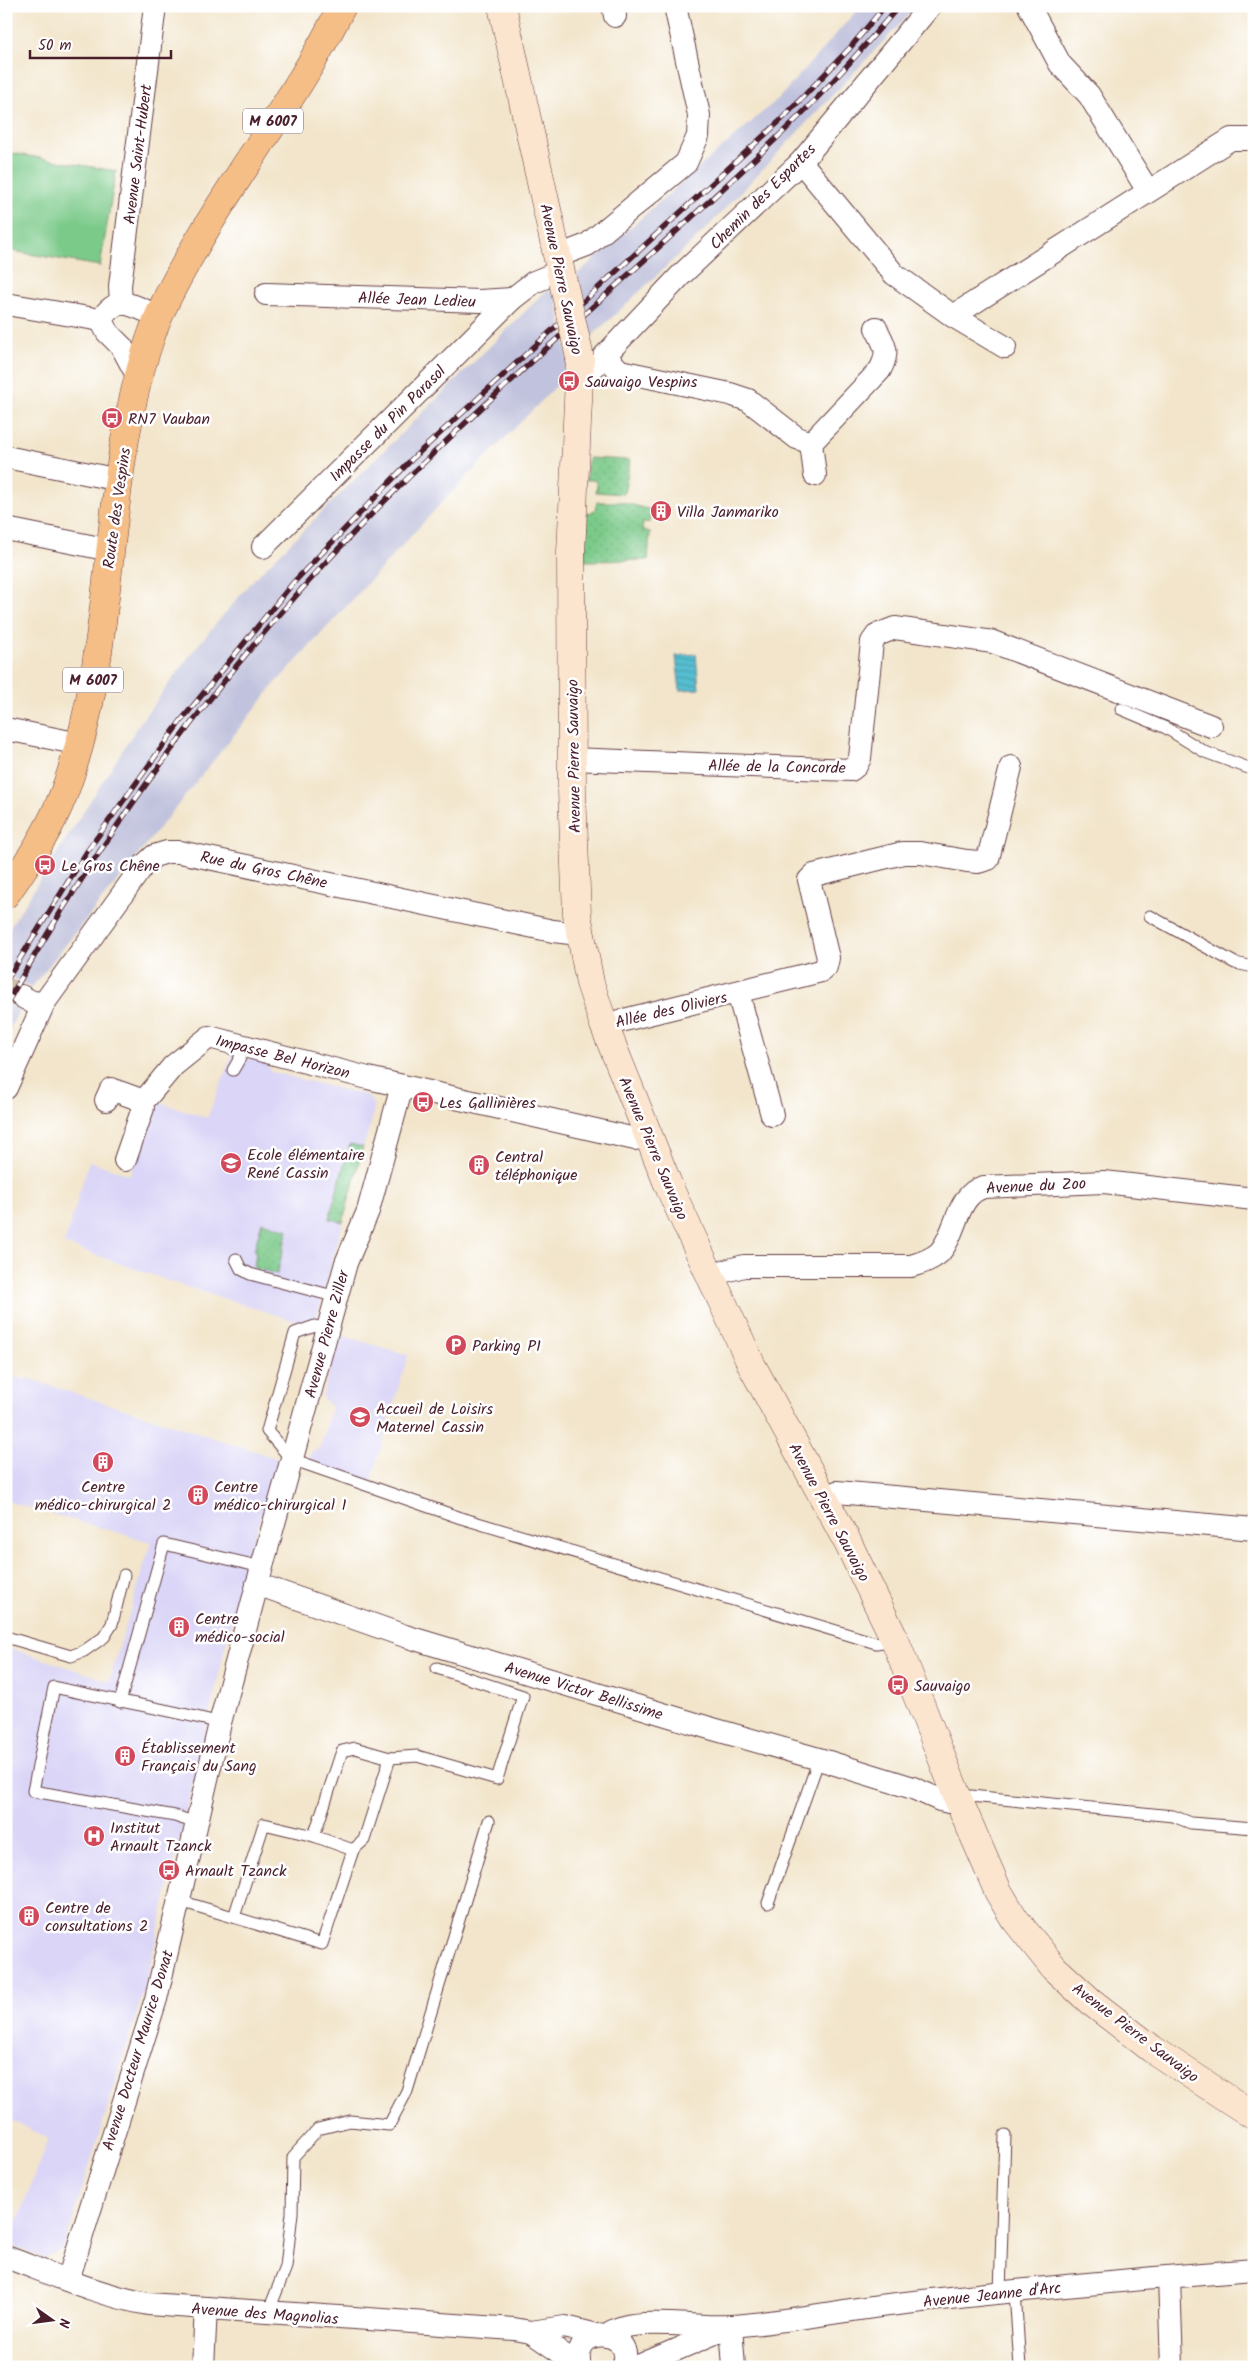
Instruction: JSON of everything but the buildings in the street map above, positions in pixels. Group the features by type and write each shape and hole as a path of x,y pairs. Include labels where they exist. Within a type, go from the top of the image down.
{"main road":[{"name":"Route des Vespins","path":"6,894 48,830 64,795 80,744 91,689 118,480 138,378 148,342 159,316 201,235 328,36 342,6"},
{"name":"Avenue Pierre Sauvaigo","path":"502,6 561,269 588,362 571,553 571,759 577,914 590,983 604,1025 648,1137 752,1366 824,1498 895,1640 955,1789 1006,1904 1029,1939 1054,1968 1090,2001 1152,2049 1254,2116"}],"street":[{"name":"Avenue Saint-Hubert","path":"121,302 120,286 155,6"},
{"path":"512,299 534,282 561,269 686,163 698,136 699,115 675,6"},
{"name":"Chemin des Espartes","path":"588,362 801,162 930,6"},
{"path":"1029,6 1060,64 1090,95 1148,192"},
{"path":"953,316 1231,139 1254,139"},
{"path":"801,162 894,274 953,316 1005,347"},
{"name":"Allée Jean Ledieu","path":"266,294 480,301 512,299"},
{"name":"Impasse du Pin Parasol","path":"263,547 512,299"},
{"path":"101,320 112,305 121,302 159,316"},
{"path":"6,304 101,320"},
{"path":"101,320 107,332 116,340 138,378"},
{"path":"811,443 880,370 886,358 886,349 876,328"},
{"path":"116,340 148,342"},
{"path":"588,362 620,371 730,394 748,400 797,438 811,443"},
{"path":"811,443 815,475"},
{"path":"6,457 118,480"},
{"path":"6,529 110,550"},
{"name":"Allée de la Concorde","path":"571,759 851,770 856,766 860,758 872,642 877,635 895,628 993,642 1211,726"},
{"path":"6,729 80,744"},
{"name":"Allée des Oliviers","path":"604,1025 821,971 826,967 828,958 809,880 814,875 903,853 920,853 978,862 988,859 1011,767"},
{"name":"Rue du Gros Chêne","path":"6,1088 44,1004 142,866 154,856 167,852 180,852 553,931 580,934"},
{"name":"Allée des Oliviers","path":"738,993 772,1115"},
{"path":"20,996 32,1002 44,1004"},
{"name":"Impasse Bel Horizon","path":"141,1100 148,1096 173,1066 209,1037 396,1084"},
{"path":"396,1084 635,1139 648,1137"},
{"name":"Avenue Pierre Ziller","path":"259,1576 350,1251 368,1211 396,1084"},
{"path":"106,1100 110,1089 141,1100 143,1108 125,1160"},
{"name":"Avenue du Zoo","path":"710,1275 744,1266 911,1266 926,1262 937,1254 947,1242 966,1197 975,1189 984,1187 1104,1182 1254,1199"},
{"path":"824,1498 837,1492 1254,1529"},
{"name":"Avenue Docteur Maurice Donat","path":"68,2280 156,1999 220,1723 259,1576"},
{"name":"Avenue Victor Bellissime","path":"259,1576 405,1636 914,1788 934,1784 955,1789"},
{"name":"Avenue des Magnolias","path":"6,2257 132,2301 268,2314 514,2329 531,2332 565,2327 602,2335"},
{"name":"Avenue Jeanne d'Arc","path":"580,2366 579,2353 581,2346 591,2337 602,2335 614,2328 632,2324 731,2326 1008,2291 1254,2270"},
{"path":"1168,2276 1172,2367"},
{"path":"203,2367 206,2308"},
{"path":"731,2326 734,2367"},
{"name":"Avenue Jeanne d'Arc","path":"636,2367 731,2326"},
{"name":"Avenue des Magnolias","path":"531,2332 580,2366"},
{"path":"602,2335 614,2338 623,2348 625,2355 623,2367"}],"lane":[{"path":"1121,708 1166,728 1205,752 1254,770"},
{"path":"1150,916 1235,963 1254,967"},
{"path":"232,1070 240,1058 242,1046"},
{"path":"236,1259 241,1269 250,1274 337,1297"},
{"path":"328,1329 315,1326 295,1333 267,1432 291,1459 461,1518 636,1569 876,1643 895,1640"},
{"path":"120,1702 164,1544 259,1576"},
{"path":"6,1637 71,1656 89,1648 104,1637 112,1624 124,1575"},
{"path":"314,1836 342,1751 355,1748 390,1758 417,1756 497,1779 523,1696 437,1668"},
{"path":"196,1822 175,1816 32,1791 54,1687 120,1702 163,1709 220,1723"},
{"path":"180,1901 322,1944 353,1850 364,1840 390,1758"},
{"path":"768,1903 819,1759"},
{"path":"955,1789 972,1796 1173,1816 1191,1823 1254,1828"},
{"path":"268,2314 286,2267 292,2213 293,2157 318,2129 350,2121 389,2125 408,2091 489,1821"},
{"path":"234,1917 264,1824 314,1836 353,1850"},
{"path":"1005,2135 1008,2291 1020,2367"}],"shaded area":[{"path":"861,6 917,6 702,233 590,338 575,276 779,98"},
{"path":"547,290 556,295 570,372 446,498 274,685 31,988 6,974 6,933 140,723 194,650 253,580"},
{"path":"6,1001 20,1008 6,1036"},
{"path":"233,1053 245,1062 252,1057 265,1060 271,1072 368,1096 374,1106 373,1116 363,1147 350,1144 329,1218 343,1222 314,1327 175,1283 64,1244 89,1161 130,1175 156,1101 207,1118"},
{"name":"Accueil de Loisirs Maternel Cassin","path":"340,1335 408,1355 369,1489 309,1459 311,1452 320,1447 331,1407 322,1397"},
{"name":"Institut Arnault Tzanck","path":"6,1376 26,1380 27,1378 279,1459 242,1576 144,1990 65,2244 56,2253 44,2258 9,2245 48,2138 6,2118 6,1647 109,1681 151,1542 6,1501"}],"green space":[{"path":"6,152 116,171 100,266 6,250"},
{"path":"588,458 630,460 624,494 596,492 597,484 594,480 586,480"},
{"path":"597,502 622,502 651,510 650,522 643,523 642,530 650,532 648,560 584,561 586,515 595,510"},
{"path":"350,1144 363,1147 343,1222 329,1219"},
{"path":"262,1222 288,1230 277,1274 254,1268 256,1252 254,1251"}],"water":[{"path":"696,654 699,689 680,690 676,656"}],"tunnel":[{"path":"6,988 21,996"}],"railway":[{"path":"6,981 88,850 180,722 293,583 412,459 781,120 849,49 885,6"},
{"path":"6,1005 43,941 124,816 213,695 309,581 359,527 463,425 678,230 799,116 843,70 899,6"}],"place":[{"name":"Sauvaigo Vespins","path":"569,381"},
{"name":"RN7 Vauban","path":"112,418"},
{"name":"Villa Janmariko","path":"661,511"},
{"name":"Le Gros Chêne","path":"45,865"},
{"name":"Les Gallinières","path":"423,1102"},
{"name":"Ecole élémentaire René Cassin","path":"231,1163"},
{"name":"Central téléphonique","path":"479,1165"},
{"name":"Parking P1","path":"456,1345"},
{"name":"Accueil de Loisirs Maternel Cassin","path":"360,1417"},
{"name":"Centre médico-chirurgical 2","path":"103,1462"},
{"name":"Centre médico-chirurgical 1","path":"198,1495"},
{"name":"Centre médico-social","path":"179,1627"},
{"name":"Sauvaigo","path":"898,1685"},
{"name":"Établissement Français du Sang","path":"125,1756"},
{"name":"Institut Arnault Tzanck","path":"94,1836"},
{"name":"Arnault Tzanck","path":"169,1870"},
{"name":"Centre de consultations 2","path":"29,1916"}]}
